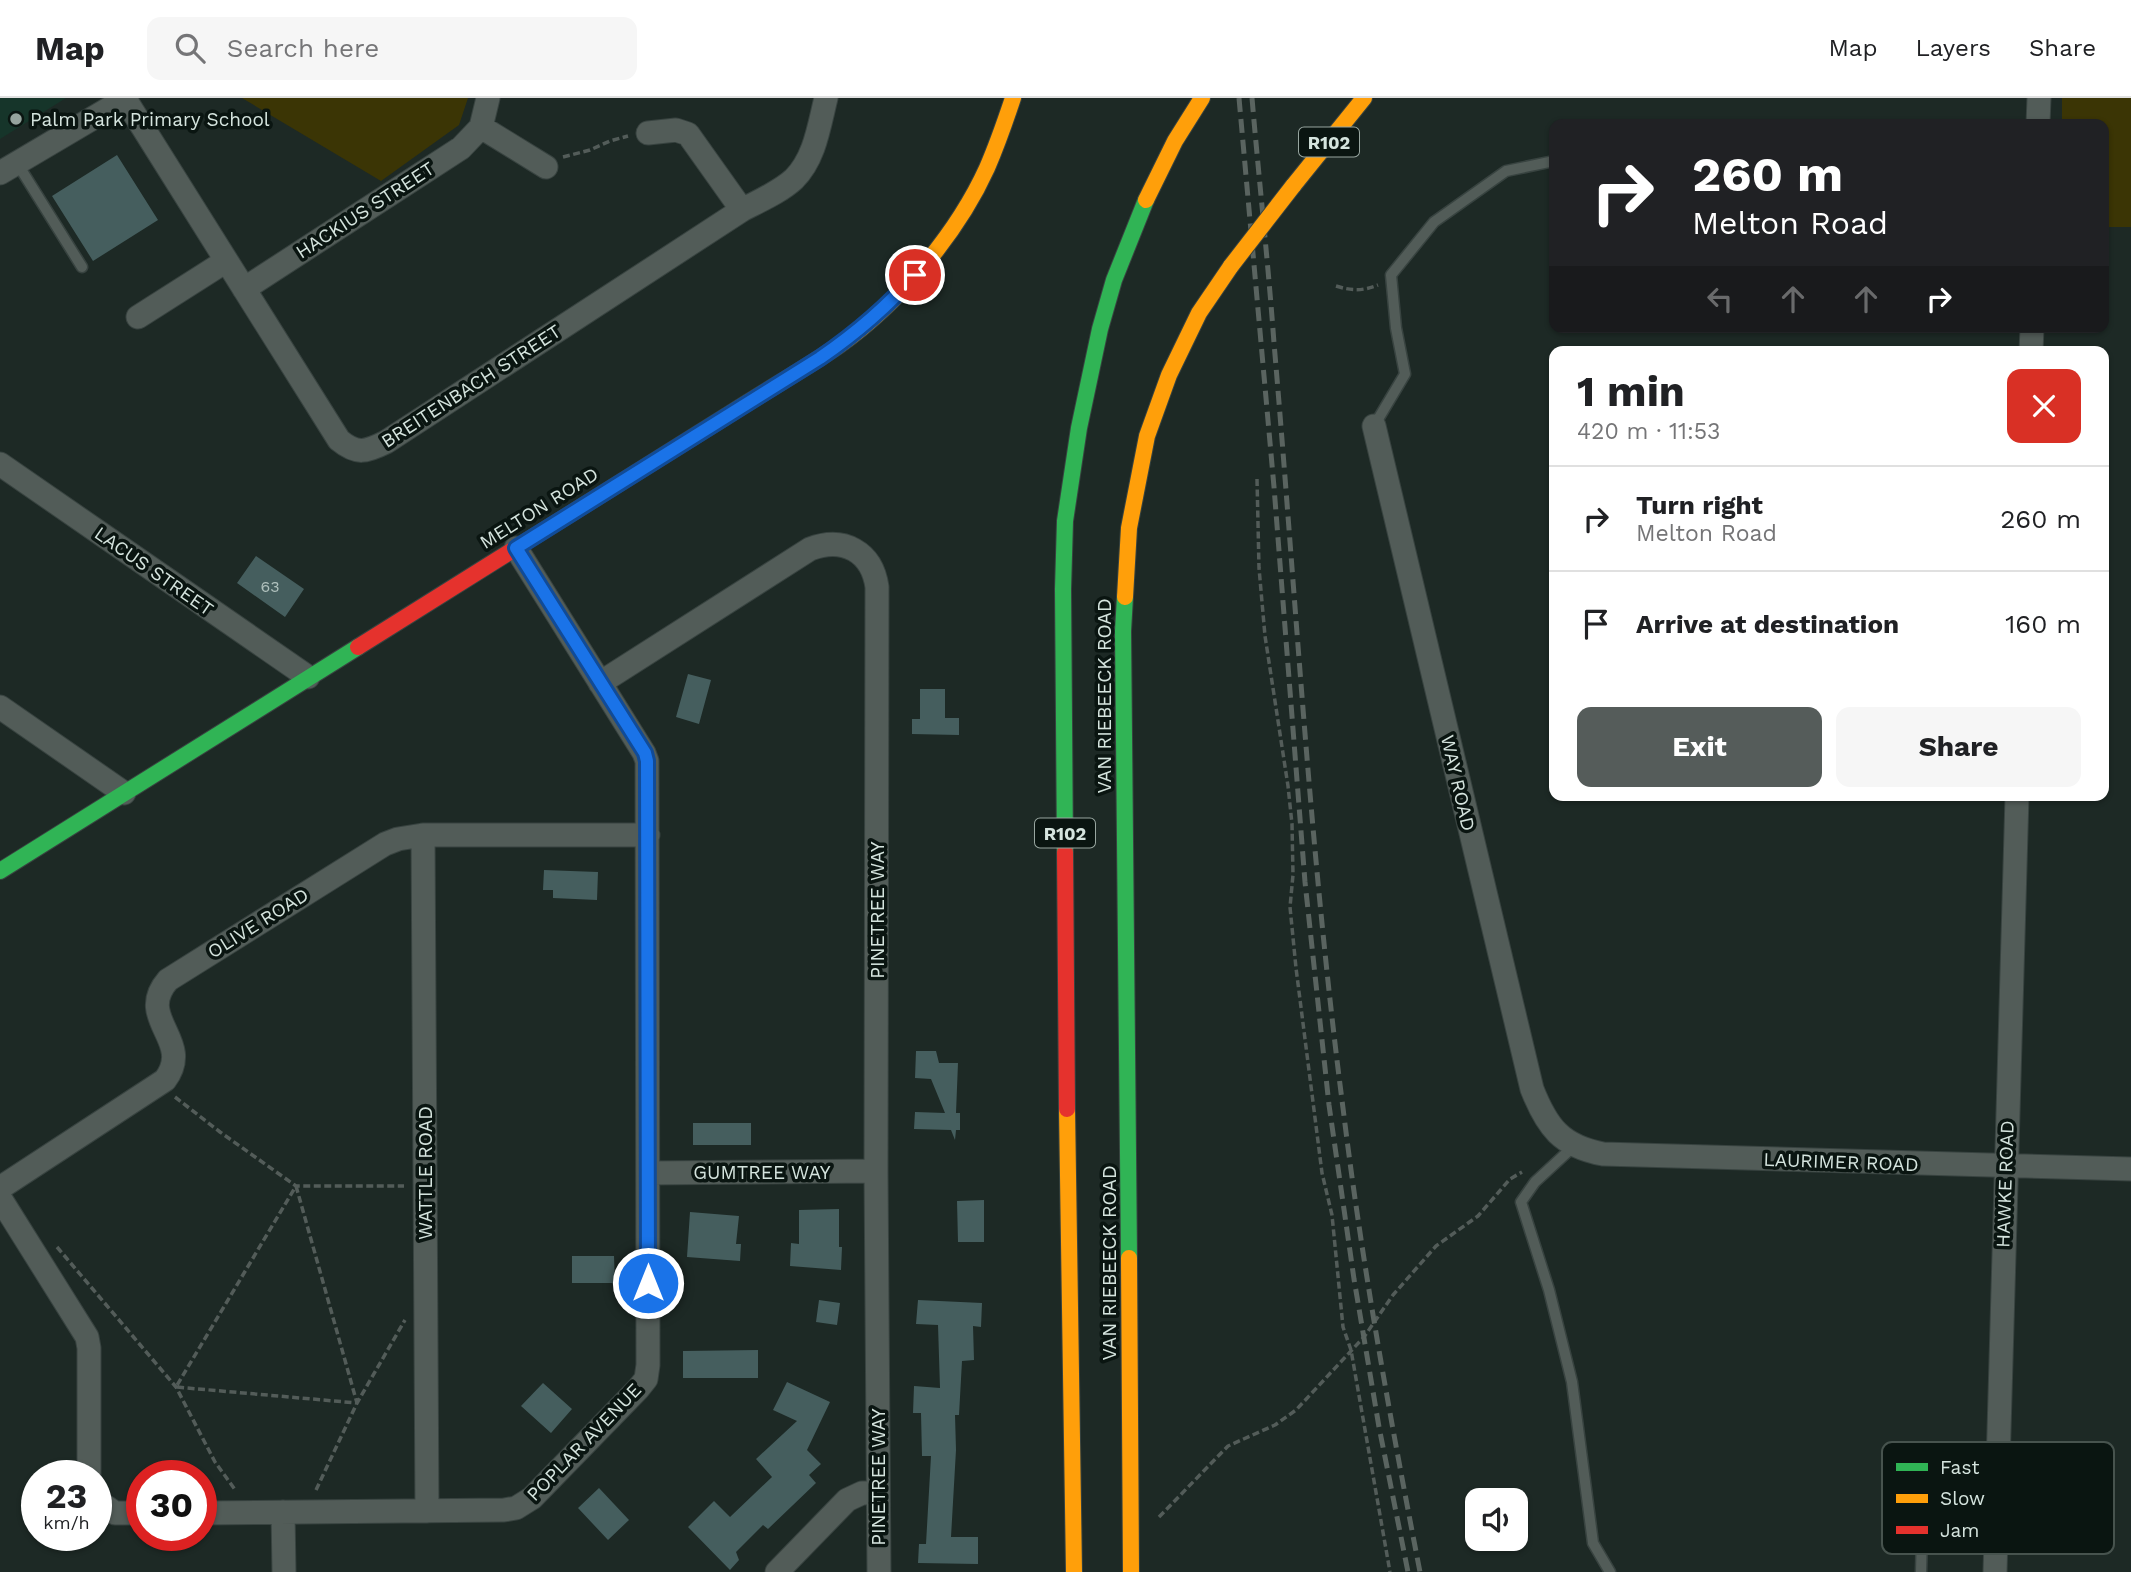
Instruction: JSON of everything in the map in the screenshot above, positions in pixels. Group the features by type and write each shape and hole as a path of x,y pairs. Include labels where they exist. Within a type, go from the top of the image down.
{"main road":[{"name":"MELTON ROAD","path":"0,871 820,358 862,327 884,308 925,264 962,214 992,158 1013,98"},
{"name":"VAN RIEBEECK ROAD","path":"1074,1572 1069,1316 1064,534 1079,419 1107,303 1146,200 1189,116 1202,98"},
{"name":"VAN RIEBEECK ROAD","path":"1131,1572 1123,644 1129,528 1147,436 1169,375 1199,313 1231,266 1364,98"}],"street":[{"path":"488,98 481,127 546,167"},
{"name":"BREITENBACH STREET","path":"126,99 339,440 357,451 366,451 386,442 792,180 800,172 812,150 826,98"},
{"path":"2038,119 2039,98"},
{"path":"8,168 126,99"},
{"name":"HACKIUS STREET","path":"244,289 461,148 481,127"},
{"path":"648,132 676,130 688,134 742,210"},
{"path":"138,317 226,261"},
{"name":"WAY ROAD","path":"1374,426 1532,1089 1540,1111 1565,1140"},
{"name":"LACUS STREET","path":"0,464 308,677"},
{"name":"PINETREE WAY","path":"600,683 810,549 827,544 844,546 859,553 874,572 877,587 876,1171 879,1572"},
{"name":"POPLAR AVENUE","path":"217,1513 516,1508 525,1503 643,1384 648,1365 647,761 645,753 516,548"},
{"path":"0,707 124,793"},
{"name":"HAWKE ROAD","path":"1999,1442 2017,801"},
{"name":"OLIVE ROAD","path":"160,1084 170,1074 175,1059 173,1043 160,1022 156,1008 159,993 168,980 385,844 423,835 648,835"},
{"name":"WATTLE ROAD","path":"423,835 427,1511"},
{"path":"0,1188 160,1084"},
{"name":"LAURIMER ROAD","path":"1565,1140 1603,1154 2131,1169"},
{"name":"GUMTREE WAY","path":"648,1173 876,1171"},
{"path":"0,1198 87,1337 89,1460"},
{"path":"777,1572 847,1500 862,1493 878,1493"},
{"path":"283,1512 284,1572"},
{"name":"HAWKE ROAD","path":"1995,1554 1995,1572"}],"lane":[{"path":"1374,426 1405,374 1396,328 1391,275 1434,222 1506,171 1549,162"},
{"path":"8,168 82,267"},
{"path":"1565,1140 1521,1202 1549,1290 1572,1382 1593,1544 1610,1572"},
{"path":"1921,1554 1921,1572"}],"path":[{"path":"546,167 564,157 610,141 648,132"},
{"path":"1336,286 1361,291 1391,279"},
{"path":"1257,479 1259,568 1265,636 1292,824 1293,876 1290,907 1295,956 1322,1173 1332,1215 1343,1327 1351,1350 1390,1572"},
{"path":"160,1084 220,1132 296,1186 426,1186"},
{"path":"1154,1522 1228,1446 1275,1425 1296,1410 1364,1337 1393,1295 1436,1246 1478,1216 1510,1179 1531,1167"},
{"path":"176,1387 296,1186"},
{"path":"296,1186 358,1403"},
{"path":"54,1243 176,1387 215,1462 251,1513"},
{"path":"313,1512 313,1497 358,1403 413,1306 426,1304"},
{"path":"176,1387 358,1403"}],"shaded area":[{"name":"Palm Park Primary School","path":"0,98 66,98 0,139"},
{"path":"242,98 468,98 459,125 381,181"},
{"path":"2062,98 2131,98 2131,227 2109,227 2109,119 2062,119"}],"building":[{"path":"117,155 158,220 93,261 52,196"},
{"path":"256,556 304,589 285,617 237,583"},
{"path":"688,674 711,680 699,724 676,717"},
{"path":"920,689 945,689 945,718 959,718 959,735 912,734 912,719 920,719"},
{"path":"544,870 598,872 597,900 553,898 553,890 543,890"},
{"path":"916,1051 936,1051 939,1063 958,1063 956,1113 960,1113 960,1130 956,1130 955,1140 951,1130 914,1129 915,1112 945,1113 931,1079 915,1078"},
{"path":"693,1123 751,1123 751,1145 693,1145"},
{"path":"984,1200 984,1242 958,1242 957,1201"},
{"path":"839,1209 841,1270 790,1266 791,1243 799,1244 799,1210"},
{"path":"690,1212 739,1216 736,1244 741,1244 740,1261 687,1257"},
{"path":"572,1256 614,1256 615,1283 572,1283"},
{"path":"819,1300 840,1303 837,1325 816,1322"},
{"path":"918,1300 982,1303 981,1327 973,1326 974,1360 962,1361 959,1415 955,1415 956,1450 951,1537 978,1537 978,1564 918,1563 919,1544 926,1544 931,1456 922,1456 921,1413 913,1413 914,1386 940,1388 938,1325 916,1324"},
{"path":"758,1350 758,1378 683,1378 683,1351"},
{"path":"787,1382 830,1402 807,1450 821,1464 809,1475 816,1483 768,1529 763,1525 736,1552 739,1560 730,1570 688,1527 714,1501 730,1517 772,1477 756,1459 797,1421 773,1410"},
{"path":"543,1383 572,1409 551,1433 521,1406"},
{"path":"599,1488 629,1520 608,1540 578,1508"}],"railway":[{"path":"1239,98 1274,487 1305,882 1329,1105 1379,1427 1408,1572"},
{"path":"1252,98 1272,312 1312,822 1331,1013 1368,1283 1420,1572"}],"traffic: fast":[{"path":"1065,852 1065,521 1079,428 1100,329 1114,280 1146,200"},
{"path":"1125,597 1123,631 1129,1258"},
{"path":"0,871 358,647"}],"traffic: slow":[{"path":"725,417 838,346 904,289 960,218 991,159 1013,98"},
{"path":"1146,200 1175,141 1202,98"},
{"path":"1293,186 1364,98"},
{"path":"1231,266 1293,186"},
{"path":"1125,597 1129,528 1147,436 1169,375 1199,313 1231,266"},
{"path":"1067,1109 1074,1572"},
{"path":"1129,1258 1131,1572"}],"traffic: jam":[{"path":"358,647 725,417"},
{"path":"1065,852 1067,1109"}],"place":[{"name":"Palm Park Primary School","path":"16,119"}],"route":[{"path":"648,1283 649,769 645,753 516,548 820,358 884,308 915,275"}]}
